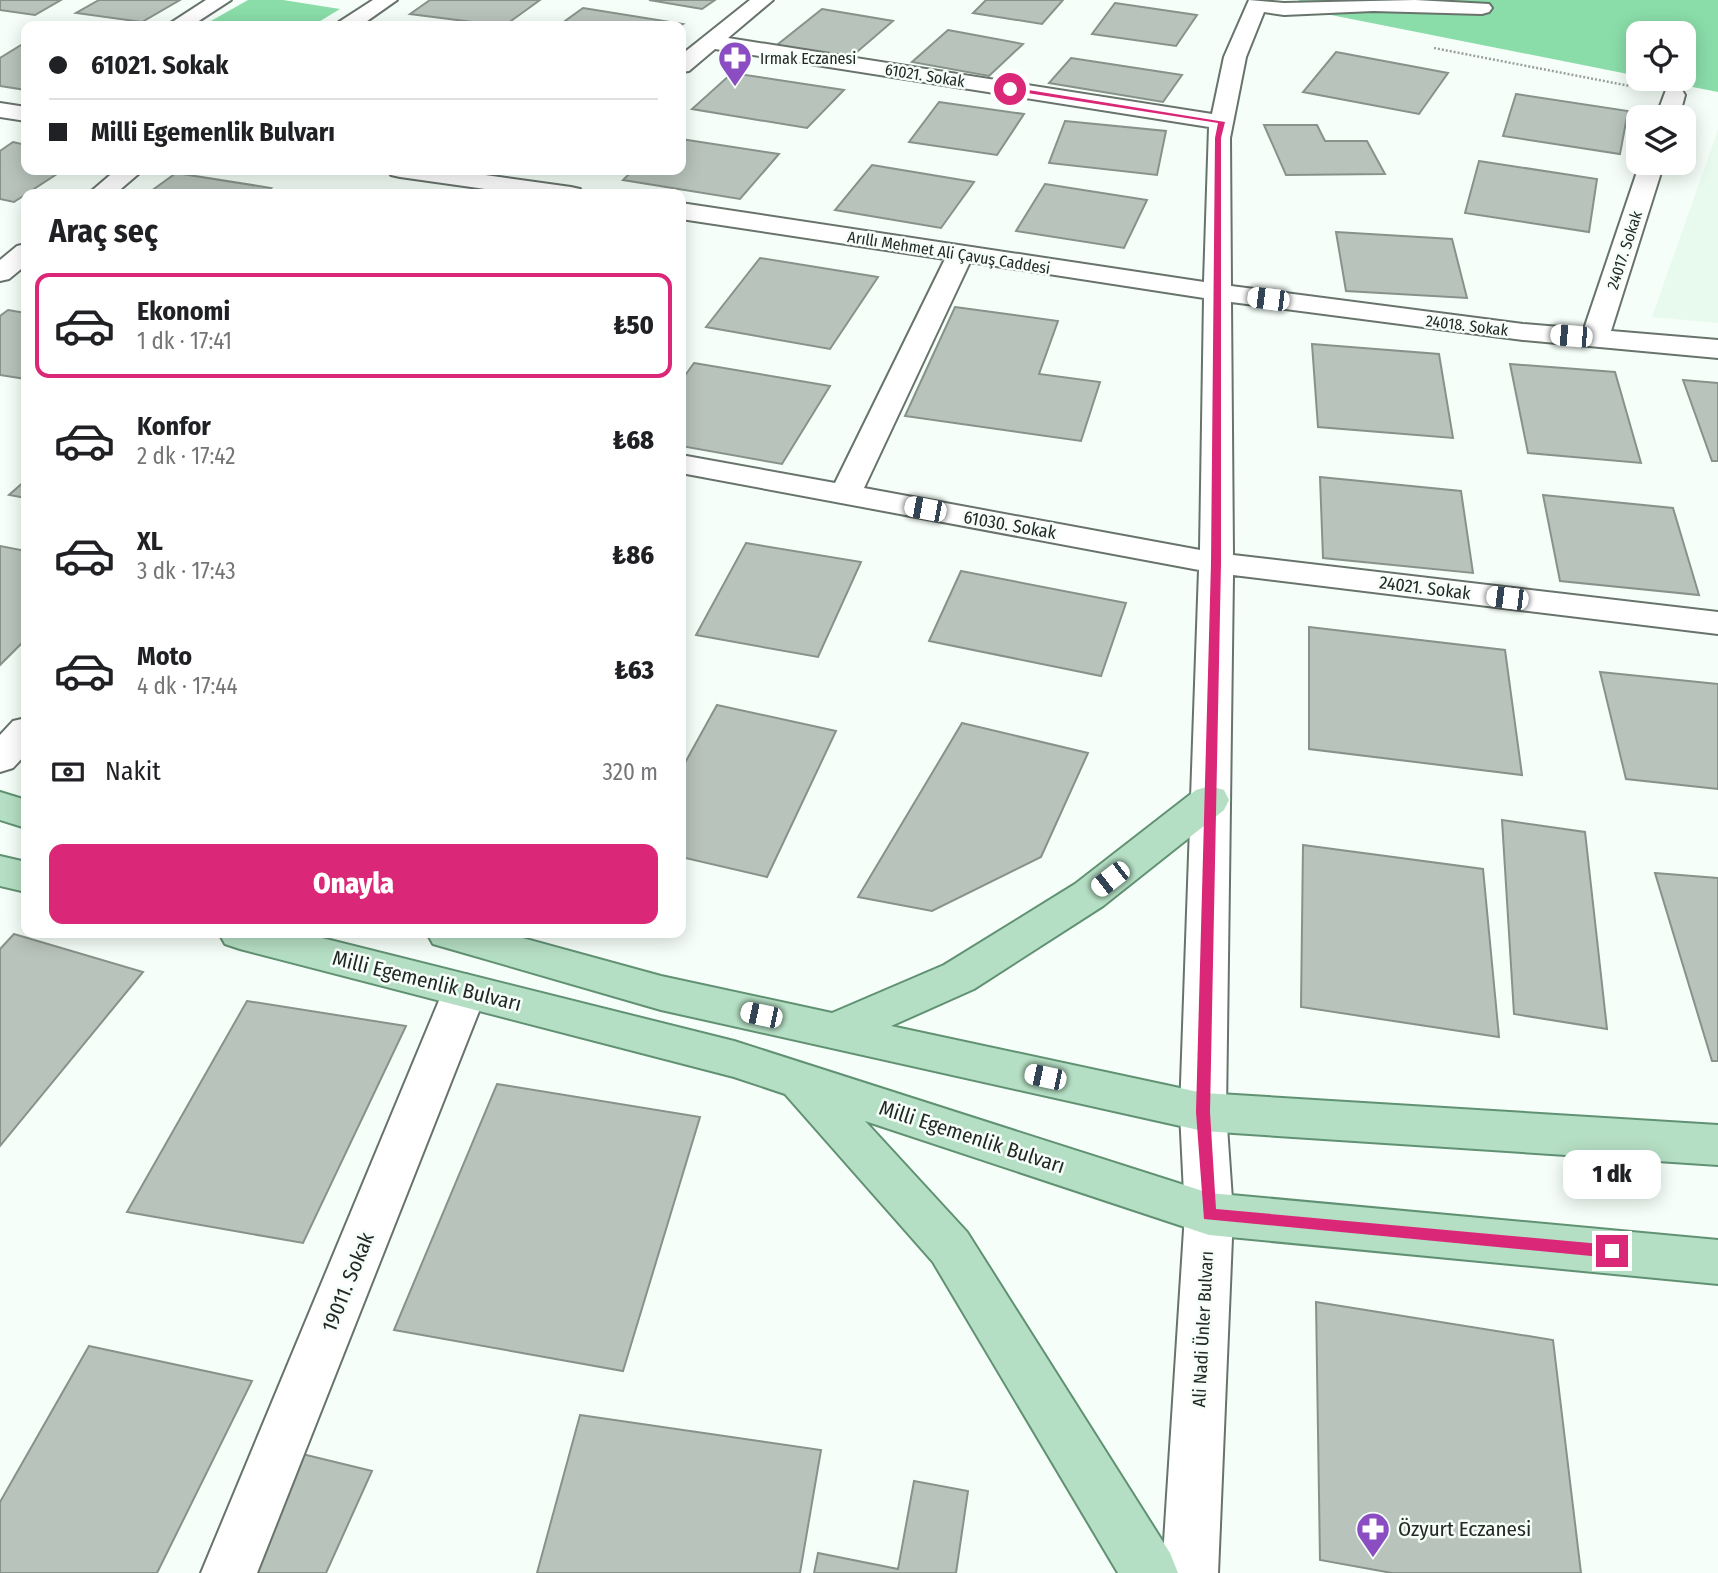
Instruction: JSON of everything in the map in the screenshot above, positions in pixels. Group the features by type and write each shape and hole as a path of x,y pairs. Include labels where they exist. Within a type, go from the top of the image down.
{"main road":[{"path":"835,1031 959,977 1089,895 1210,800"},
{"path":"0,806 21,812"},
{"path":"0,871 21,876"},
{"name":"Milli Egemenlik Bulvarı","path":"259,938 734,1059 1209,1214 1718,1262"},
{"path":"466,938 662,993 1203,1112 1718,1145"},
{"path":"801,1081 950,1247 1150,1573"}],"street":[{"path":"185,21 221,0"},
{"path":"353,21 382,0"},
{"path":"686,62 763,0"},
{"path":"1258,2 1284,9 1373,5 1482,8"},
{"name":"Ali Nadi Ünler Bulvarı","path":"1190,1573 1209,1214 1203,1112 1216,563 1218,138 1235,57 1258,2"},
{"name":"61021. Sokak","path":"711,42 1222,122"},
{"path":"1671,105 1674,95"},
{"path":"0,110 21,113"},
{"path":"106,189 125,175"},
{"path":"430,175 515,189"},
{"path":"529,189 547,175"},
{"name":"24017. Sokak","path":"1595,338 1649,175"},
{"name":"Arıllı Mehmet Ali Çavuş Caddesi","path":"686,212 1217,292"},
{"path":"845,495 961,253"},
{"path":"0,273 21,256"},
{"name":"24018. Sokak","path":"1217,292 1523,332 1718,349"},
{"name":"61030. Sokak","path":"686,465 1216,563"},
{"name":"24021. Sokak","path":"1216,563 1718,623"},
{"path":"0,759 21,736"},
{"name":"19011. Sokak","path":"229,1573 466,991"}],"path":[{"path":"1430,47 1674,95"}],"shaded area":[{"path":"1718,130 1718,323 1652,317"}],"green space":[{"path":"248,0 283,0 340,9 320,21 211,21"},
{"path":"1299,0 1718,0 1718,92 1696,88 1696,21 1626,21 1626,74 1296,8"}],"building":[{"path":"0,0 61,0 35,15 0,10"},
{"path":"99,0 180,0 144,21 76,13"},
{"path":"430,0 540,0 511,21 465,21 410,14"},
{"path":"649,0 715,0 702,9"},
{"path":"986,0 1063,0 1042,24 973,13"},
{"path":"1115,3 1197,15 1176,46 1092,34"},
{"path":"583,8 664,21 565,21"},
{"path":"822,9 893,21 850,58 777,45"},
{"path":"948,30 1023,44 989,76 912,62"},
{"path":"21,45 21,89 0,86 0,58"},
{"path":"1336,52 1448,73 1419,114 1303,92"},
{"path":"1071,58 1182,75 1163,102 1049,83"},
{"path":"732,73 844,90 807,128 692,109"},
{"path":"1516,94 1626,111 1620,154 1503,136"},
{"path":"939,102 1024,114 997,155 909,142"},
{"path":"1065,121 1166,131 1157,175 1049,163"},
{"path":"1264,125 1317,125 1325,141 1367,141 1385,174 1286,175"},
{"path":"686,140 779,154 740,199 623,180 628,175 686,175"},
{"path":"13,142 21,144 21,175 55,175 34,189 21,189 21,197 14,202 0,199 0,151"},
{"path":"1479,161 1597,179 1589,232 1465,213"},
{"path":"872,165 974,182 941,228 835,210"},
{"path":"173,175 271,188 270,189 154,189"},
{"path":"1045,184 1147,200 1124,248 1016,231"},
{"path":"1336,232 1452,239 1467,298 1346,291"},
{"path":"760,258 878,277 830,349 706,327"},
{"path":"955,307 1058,321 1039,374 1100,382 1081,441 905,416"},
{"path":"8,310 21,312 21,378 0,375 0,316"},
{"path":"1312,344 1439,354 1453,438 1318,427"},
{"path":"694,363 830,386 782,464 686,447 686,374"},
{"path":"1510,364 1615,372 1641,463 1528,453"},
{"path":"1683,380 1718,383 1718,461 1712,461"},
{"path":"1320,477 1461,491 1473,573 1323,558"},
{"path":"21,484 21,497 9,495"},
{"path":"1543,495 1673,508 1699,595 1560,581"},
{"path":"746,543 861,562 818,657 696,635"},
{"path":"0,546 21,550 21,644 0,665"},
{"path":"961,571 1126,603 1101,676 929,641"},
{"path":"1309,627 1505,650 1522,775 1309,749"},
{"path":"1600,672 1718,684 1718,789 1626,779"},
{"path":"717,705 836,731 767,877 686,858 686,761"},
{"path":"962,723 1088,753 1041,857 932,911 858,897"},
{"path":"1502,820 1585,832 1607,1029 1514,1014"},
{"path":"1303,845 1483,869 1499,1037 1301,1007"},
{"path":"1655,873 1718,878 1718,1061 1712,1061"},
{"path":"14,934 143,972 0,1146 0,949"},
{"path":"247,1001 406,1026 303,1243 127,1212"},
{"path":"497,1084 700,1117 623,1371 394,1330"},
{"path":"1316,1302 1553,1340 1581,1573 1392,1573 1320,1560"},
{"path":"89,1346 252,1381 157,1573 0,1573 0,1502"},
{"path":"580,1415 821,1450 800,1573 537,1573"},
{"path":"298,1453 372,1471 326,1573 240,1573"},
{"path":"914,1481 968,1491 956,1573 814,1573 818,1553 898,1569"}],"place":[{"name":"Irmak Eczanesi","path":"735,88"},
{"name":"Özyurt Eczanesi","path":"1373,1559"}],"route":[{"path":"1010,89 1222,122 1218,138 1216,563 1203,1112 1209,1214 1612,1251"}]}
